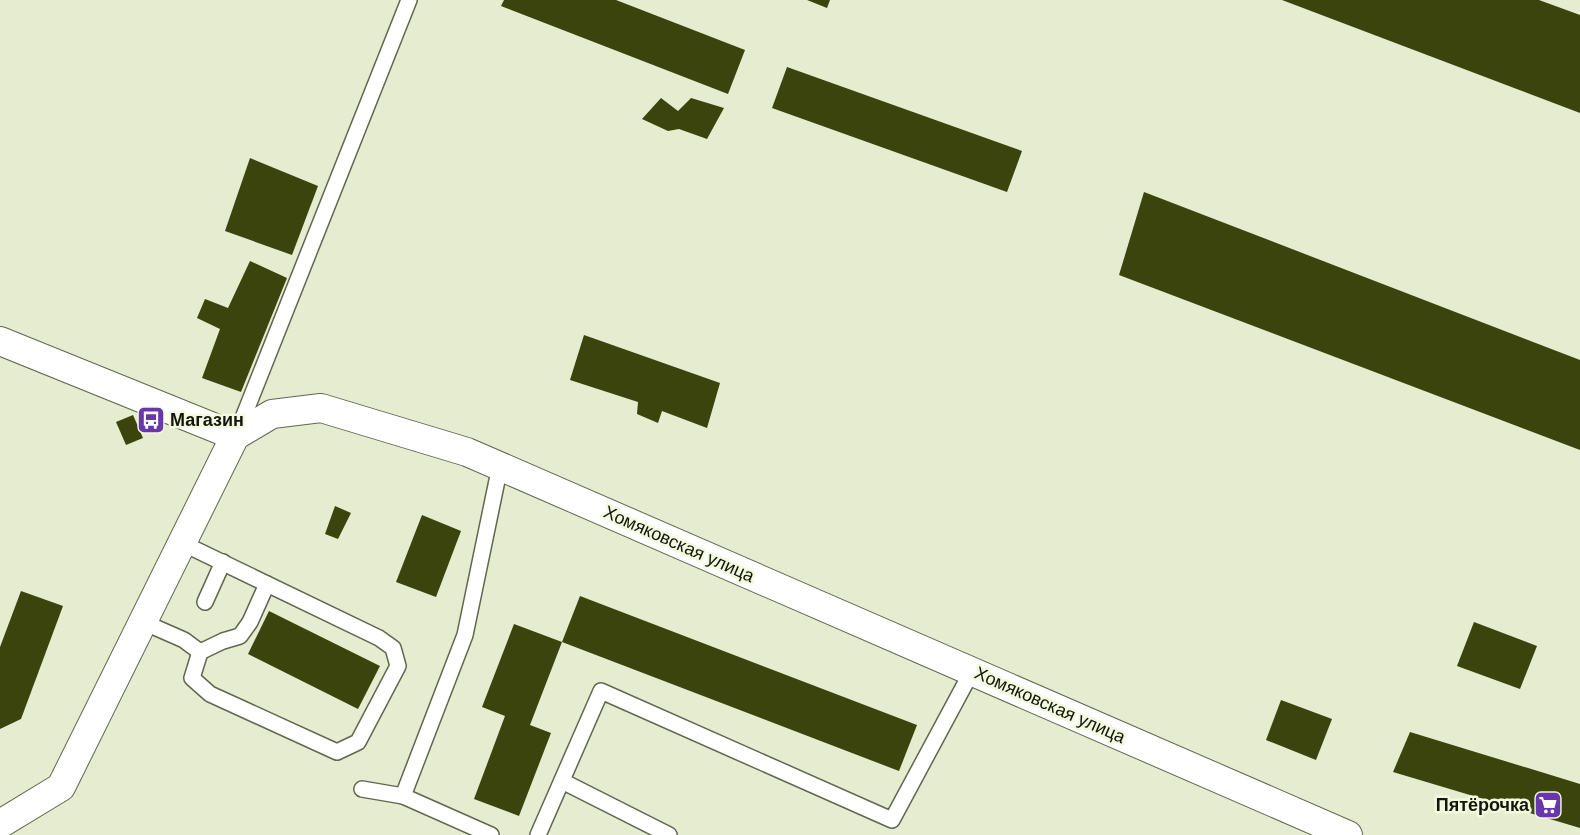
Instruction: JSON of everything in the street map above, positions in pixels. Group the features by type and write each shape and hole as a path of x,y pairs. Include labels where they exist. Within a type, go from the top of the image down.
{"street":[{"path":"0,341 235,436 61,787 0,824"},
{"name":"Хомяковская улица","path":"235,436 272,414 321,408 467,452 1348,835"}],"lane":[{"path":"235,436 409,0"},
{"path":"403,796 465,634 500,466"},
{"path":"182,543 379,638 393,648 398,666 358,742 337,752 210,694 192,678 200,652 223,641 240,636 250,622 267,584"},
{"path":"205,602 223,562"},
{"path":"143,622 184,640 200,652"},
{"path":"538,835 601,691 892,820 972,671"},
{"path":"562,781 669,835"},
{"path":"362,789 403,796 491,835"}],"building":[{"path":"504,0 616,0 745,50 728,94 501,6"},
{"path":"807,0 830,0 827,8"},
{"path":"1282,0 1539,0 1580,15 1580,113"},
{"path":"787,67 1022,151 1007,192 772,108"},
{"path":"661,98 678,111 691,98 724,108 707,139 679,129 668,131 642,119"},
{"path":"250,158 318,186 292,255 225,231"},
{"path":"1144,192 1580,360 1580,450 1119,275"},
{"path":"250,261 287,278 241,392 202,378 220,329 197,318 205,299 228,308"},
{"path":"584,335 720,383 707,428 662,411 658,423 637,414 638,402 570,380"},
{"path":"133,415 143,438 126,445 116,422"},
{"path":"335,506 351,513 338,539 325,534"},
{"path":"422,515 461,531 436,597 396,582"},
{"path":"21,591 63,606 21,719 0,729 0,647"},
{"path":"580,596 917,725 899,771 562,642"},
{"path":"269,611 380,666 358,709 248,654"},
{"path":"1474,622 1537,646 1520,689 1457,666"},
{"path":"514,624 562,642 530,725 551,733 519,816 474,799 505,716 482,707"},
{"path":"1281,700 1332,719 1316,760 1266,740"},
{"path":"1410,732 1580,784 1580,828 1393,772"}],"place":[{"name":"Магазин","path":"151,420"},
{"name":"Пятёрочка","path":"1548,805"}]}
